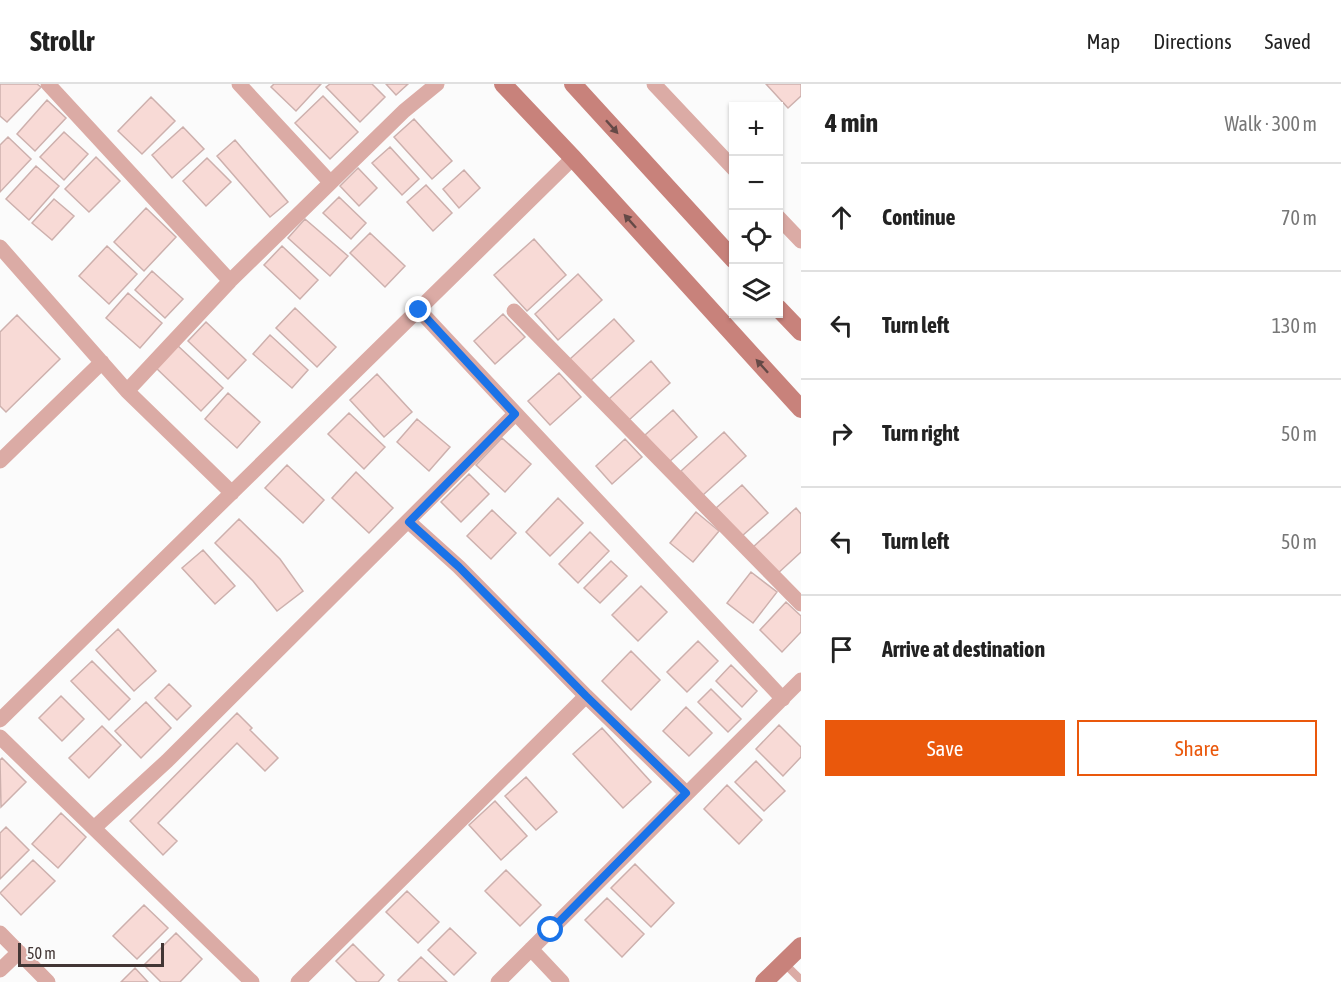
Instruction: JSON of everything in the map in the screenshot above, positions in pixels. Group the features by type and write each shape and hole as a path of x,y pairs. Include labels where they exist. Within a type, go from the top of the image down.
{"street":[{"path":"48,84 230,281"},
{"path":"239,84 330,182"},
{"path":"127,391 230,281 404,111 437,84"},
{"path":"502,84 573,158 801,409"},
{"path":"573,84 729,255"},
{"path":"654,84 729,164"},
{"path":"0,720 573,158"},
{"path":"783,222 801,241"},
{"path":"0,247 127,391 232,493"},
{"path":"419,310 783,699"},
{"path":"514,311 801,604"},
{"path":"783,313 801,332"},
{"path":"0,460 102,362"},
{"path":"93,828 167,761 515,414"},
{"path":"409,522 466,574 586,696 686,793"},
{"path":"498,982 801,680"},
{"path":"298,982 586,696"},
{"path":"0,737 252,982"},
{"path":"0,933 48,982"},
{"path":"770,980 801,946"},
{"path":"531,949 562,982"},
{"path":"0,970 19,952"}],"lane":[{"path":"784,963 801,980"}],"building":[{"path":"0,84 37,84 41,87 7,122 0,116"},
{"path":"274,84 321,84 296,111 271,87"},
{"path":"330,84 372,84 385,97 360,122 326,87"},
{"path":"386,84 408,84 396,95"},
{"path":"766,84 801,84 801,96 788,108"},
{"path":"323,96 358,132 330,159 295,123"},
{"path":"151,97 175,121 142,154 118,131"},
{"path":"47,100 66,118 35,151 17,134"},
{"path":"414,119 452,161 432,179 394,137"},
{"path":"183,127 204,149 172,178 152,155"},
{"path":"64,132 88,154 64,180 40,157"},
{"path":"8,137 31,159 0,192 0,145"},
{"path":"235,140 288,202 270,217 217,156"},
{"path":"390,147 419,179 402,195 372,163"},
{"path":"96,157 120,181 89,212 65,189"},
{"path":"207,158 231,182 206,206 183,181"},
{"path":"36,166 59,186 29,220 6,199"},
{"path":"358,168 377,188 359,206 340,186"},
{"path":"464,170 480,188 459,208 443,189"},
{"path":"426,185 452,213 433,231 407,202"},
{"path":"339,197 366,223 351,239 323,213"},
{"path":"54,199 74,216 52,240 32,223"},
{"path":"146,208 176,237 144,271 114,242"},
{"path":"305,219 348,256 330,276 288,238"},
{"path":"370,233 405,266 385,287 350,253"},
{"path":"534,239 566,275 527,311 494,275"},
{"path":"107,246 137,274 109,304 79,276"},
{"path":"282,246 318,280 300,299 264,265"},
{"path":"152,271 183,299 165,318 135,290"},
{"path":"578,274 602,300 558,340 535,314"},
{"path":"128,293 162,323 140,348 106,318"},
{"path":"295,308 336,347 317,367 276,328"},
{"path":"503,314 525,337 495,364 474,341"},
{"path":"17,315 60,359 6,412 0,406 0,332"},
{"path":"614,319 634,341 590,381 570,359"},
{"path":"206,322 246,360 228,379 188,341"},
{"path":"270,335 308,370 292,388 253,354"},
{"path":"177,345 223,388 201,411 155,367"},
{"path":"651,361 670,383 629,420 609,399"},
{"path":"559,373 581,397 550,425 528,401"},
{"path":"377,374 412,412 384,437 350,400"},
{"path":"228,393 260,422 237,448 205,419"},
{"path":"673,410 697,437 669,462 645,435"},
{"path":"349,413 385,447 364,469 328,434"},
{"path":"417,419 450,447 429,471 397,442"},
{"path":"724,432 746,456 703,495 681,471"},
{"path":"502,438 531,464 505,492 476,465"},
{"path":"625,439 642,457 612,484 596,466"},
{"path":"287,465 324,500 303,523 265,488"},
{"path":"356,472 393,508 369,533 332,498"},
{"path":"469,474 489,494 461,522 441,502"},
{"path":"742,485 768,513 742,536 716,508"},
{"path":"558,498 583,523 550,556 526,532"},
{"path":"796,508 801,514 801,552 776,575 752,548"},
{"path":"492,510 516,533 491,559 467,536"},
{"path":"696,512 719,531 693,562 670,543"},
{"path":"239,519 280,559 303,591 277,611 253,581 215,543"},
{"path":"590,532 609,551 578,583 559,564"},
{"path":"203,550 235,586 215,604 182,568"},
{"path":"611,561 627,576 600,603 584,588"},
{"path":"751,572 777,592 753,623 727,603"},
{"path":"641,586 667,612 638,641 612,615"},
{"path":"786,602 801,616 801,632 782,652 760,630"},
{"path":"118,629 156,671 134,691 96,650"},
{"path":"698,641 718,661 687,692 667,672"},
{"path":"631,651 660,680 631,710 602,681"},
{"path":"92,661 130,699 109,720 71,681"},
{"path":"731,665 757,691 742,707 716,681"},
{"path":"169,684 191,706 177,720 155,698"},
{"path":"711,689 741,719 728,732 698,702"},
{"path":"61,696 84,719 62,741 39,718"},
{"path":"146,702 171,728 141,758 115,731"},
{"path":"686,707 712,733 689,756 663,731"},
{"path":"237,713 252,728 250,730 278,758 265,771 237,743 158,823 177,841 163,855 130,821"},
{"path":"779,725 801,747 801,757 783,776 756,749"},
{"path":"102,726 121,745 89,778 69,758"},
{"path":"602,728 651,782 623,808 573,754"},
{"path":"2,758 26,782 1,807 0,760"},
{"path":"756,761 785,791 764,811 735,782"},
{"path":"526,777 557,812 536,830 505,796"},
{"path":"727,785 762,820 739,844 704,809"},
{"path":"495,801 527,836 501,860 469,825"},
{"path":"61,813 86,837 58,868 32,844"},
{"path":"6,827 29,850 0,879 0,833"},
{"path":"33,860 55,881 21,915 0,893"},
{"path":"635,864 674,903 651,927 611,888"},
{"path":"506,870 541,905 520,926 485,891"},
{"path":"407,891 439,922 418,943 386,912"},
{"path":"607,898 644,934 622,957 585,920"},
{"path":"144,905 168,928 137,959 113,936"},
{"path":"450,928 476,953 454,975 428,950"},
{"path":"176,933 202,959 180,982 161,982 144,965"},
{"path":"353,944 384,975 378,982 357,982 336,961"},
{"path":"421,957 447,982 400,982 398,980"},
{"path":"135,968 148,982 121,982"}],"route":[{"path":"419,310 515,414 409,522 459,567 586,696 686,793 551,930"}]}
